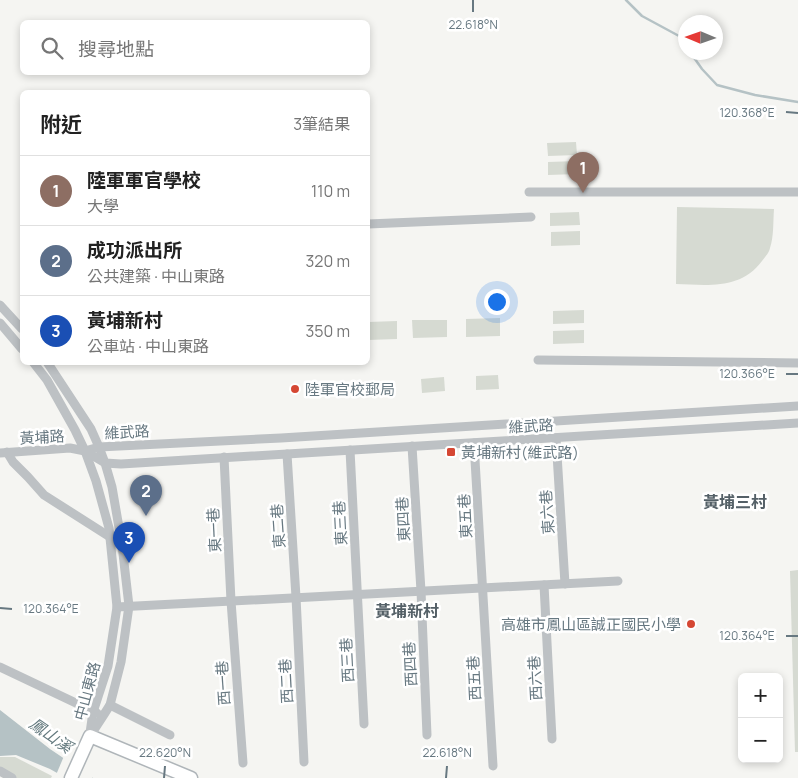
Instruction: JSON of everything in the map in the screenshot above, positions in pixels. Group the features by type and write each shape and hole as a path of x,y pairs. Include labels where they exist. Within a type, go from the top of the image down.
{"main road":[{"path":"71,778 90,736 191,778"}],"street":[{"path":"530,192 798,192"},
{"path":"370,224 531,217"},
{"path":"0,305 20,327"},
{"path":"0,323 20,347"},
{"path":"538,360 798,363"},
{"name":"中山東路","path":"35,365 47,380 85,451 96,481 110,537 117,606 108,666 93,712 90,736"},
{"name":"中山東路","path":"49,365 91,429 105,463 112,487 122,545 129,606 121,662 110,705 90,736"},
{"name":"維武路","path":"85,451 99,447 281,438 798,406"},
{"name":"維武路","path":"85,451 105,463 121,464 798,423"},
{"name":"東六巷","path":"556,438 565,584"},
{"name":"東五巷","path":"474,442 483,588"},
{"name":"東四巷","path":"412,446 421,591"},
{"name":"黃埔路","path":"3,453 70,448 85,451"},
{"name":"東三巷","path":"350,450 358,594"},
{"path":"3,453 44,495 110,537"},
{"name":"東二巷","path":"287,454 296,598"},
{"name":"東一巷","path":"224,458 231,601"},
{"path":"117,606 618,581"},
{"name":"西六巷","path":"544,585 552,740"},
{"name":"西五巷","path":"483,588 493,766"},
{"name":"西四巷","path":"421,591 427,734"},
{"name":"西三巷","path":"358,594 364,724"},
{"name":"西二巷","path":"296,598 304,762"},
{"name":"西一巷","path":"231,601 243,763"},
{"path":"0,667 104,716"},
{"path":"110,705 170,735"},
{"path":"0,771 12,778"}],"shaded area":[{"path":"576,142 577,155 548,156 547,143"},
{"path":"577,161 577,174 548,175 548,162"},
{"path":"677,207 774,209 769,252 754,270 734,281 711,285 676,284"},
{"path":"579,212 580,225 550,226 550,213"},
{"path":"580,231 580,245 551,246 551,232"},
{"path":"584,310 584,323 553,324 553,311"},
{"path":"500,318 500,336 466,337 466,319"},
{"path":"412,320 447,320 447,337 413,338"},
{"path":"397,321 397,339 370,340 370,322"},
{"path":"584,330 584,343 553,344 553,331"},
{"path":"498,375 499,389 476,390 476,376"},
{"path":"444,377 445,391 422,393 421,379"},
{"path":"798,570 798,752 795,752 790,571"},
{"path":"0,710 50,749 93,778 66,778 16,755 0,756"},
{"path":"0,757 15,757 52,776 51,778 15,778 0,770"}],"pier":[{"path":"64,756 93,775 92,778 61,778 56,775"}],"waterway":[{"path":"626,0 642,16 678,35"},
{"path":"696,60 717,85 755,95 798,102"}],"place":[{"name":"陸軍軍官學校","path":"583,193"},
{"name":"陸軍官校郵局","path":"295,389"},
{"name":"黃埔新村(維武路)","path":"451,452"},
{"name":"成功派出所","path":"146,516"},
{"name":"黃埔新村","path":"129,563"},
{"name":"高雄市鳳山區誠正國民小學","path":"691,624"}],"district":[{"name":"黃埔三村","path":"735,502"},
{"name":"黃埔新村","path":"407,611"}],"water label":[{"name":"鳳山溪","path":"51,735"}]}
